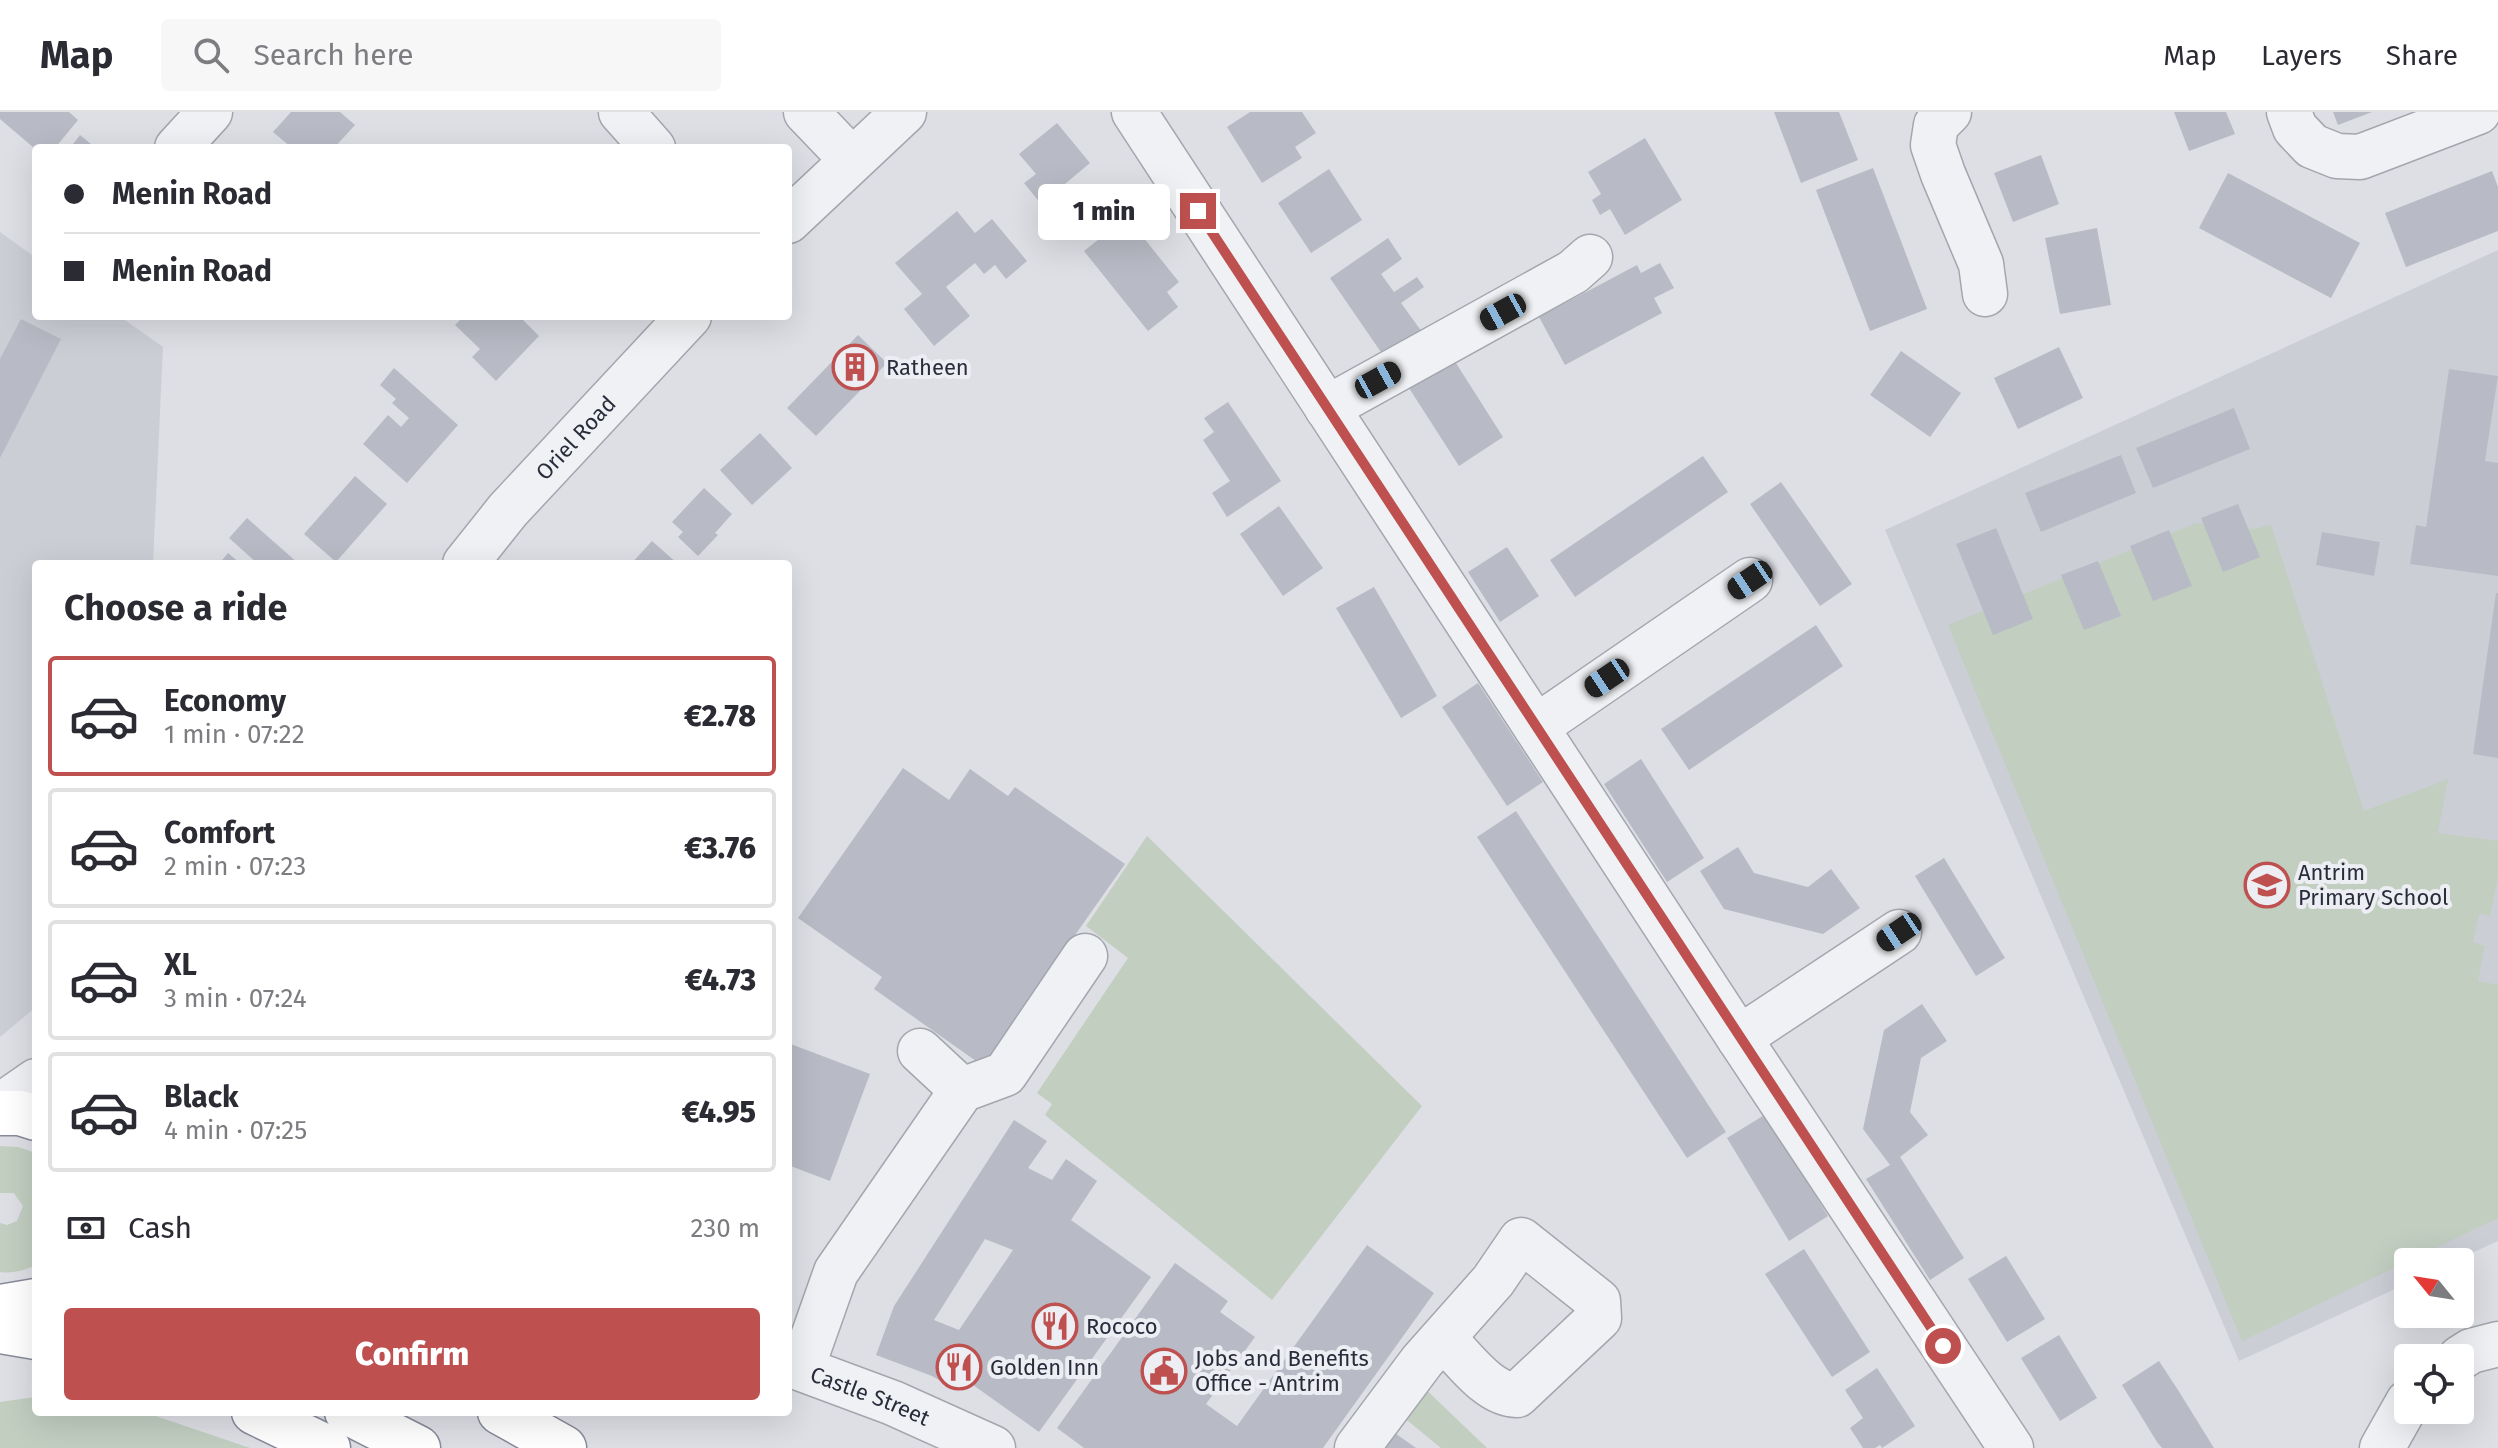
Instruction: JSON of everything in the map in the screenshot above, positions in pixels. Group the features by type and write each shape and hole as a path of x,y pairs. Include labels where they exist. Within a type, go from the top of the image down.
{"highway":[{"path":"0,1113 32,1117"},
{"path":"0,1307 32,1302"},
{"path":"0,1331 32,1336"},
{"path":"262,1416 328,1448"},
{"path":"355,1416 418,1448"},
{"path":"507,1416 564,1448"}],"street":[{"path":"181,144 210,112"},
{"path":"621,112 649,144"},
{"path":"806,112 852,160"},
{"path":"792,217 904,112"},
{"path":"1134,112 2011,1448"},
{"path":"2289,112 2295,128 2312,146 2337,156 2360,157 2478,112"},
{"path":"1934,116 1933,145 1981,264 1985,294"},
{"path":"1327,408 1573,272 1590,257"},
{"name":"Oriel Road","path":"468,560 508,510 685,320"},
{"path":"1536,727 1750,580"},
{"path":"1739,1038 1899,932"},
{"path":"795,1366 836,1272 962,1090 1005,1074 1085,956"},
{"path":"920,1051 962,1090"},
{"path":"0,1106 32,1084"},
{"path":"1357,1448 1443,1338"},
{"path":"2474,1350 2498,1344"},
{"name":"Castle Street","path":"795,1366 893,1403 993,1448"},
{"path":"2382,1448 2396,1424"}],"shaded area":[{"path":"0,232 32,255 32,320 125,320 163,347 153,560 32,560 32,1010 0,1037"},
{"name":"Antrim Primary School","path":"2498,250 2498,1241 2474,1252 2474,1248 2394,1248 2394,1289 2239,1361 1885,530"}],"green space":[{"name":"Antrim Primary School","path":"2196,523 2254,529 2271,525 2364,811 2448,779 2438,833 2498,841 2498,876 2490,916 2479,914 2473,942 2485,946 2478,981 2498,985 2498,1218 2436,1248 2394,1248 2394,1268 2242,1341 1948,625"},
{"path":"1147,836 1422,1106 1272,1300 1045,1115 1052,1104 1037,1093 1128,958 1086,926"},
{"path":"0,1146 32,1152 32,1267 23,1270 0,1272 0,1223 7,1225 17,1221 23,1206 14,1193 0,1193"},
{"path":"1418,1382 1487,1448 1441,1448 1397,1412"},
{"path":"32,1397 32,1416 156,1416 250,1448 0,1448 0,1402"}],"building":[{"path":"0,112 69,112 78,120 58,144 32,146 0,119"},
{"path":"291,112 340,112 355,125 338,144 287,144 273,132"},
{"path":"1250,112 1302,112 1316,133 1295,147 1302,158 1262,183 1227,127"},
{"path":"1774,112 1839,112 1858,160 1801,183"},
{"path":"2174,112 2226,112 2235,134 2189,151"},
{"path":"2333,112 2372,112 2338,125"},
{"path":"1057,123 1090,163 1041,204 1024,183 1036,174 1019,154"},
{"path":"80,135 91,144 73,144"},
{"path":"1645,138 1682,200 1625,235 1610,209 1600,215 1592,200 1601,194 1588,172"},
{"path":"2041,155 2059,204 2013,222 1994,173"},
{"path":"1873,168 1927,309 1870,331 1816,190"},
{"path":"1329,169 1362,220 1311,253 1278,203"},
{"path":"2492,171 2498,187 2498,231 2406,267 2385,213"},
{"path":"2228,173 2360,243 2331,298 2199,228"},
{"path":"957,211 975,233 992,219 1027,261 1006,279 995,265 984,274 975,263 946,287 970,316 934,346 904,309 922,294 895,263"},
{"path":"1127,217 1179,282 1167,292 1178,307 1148,331 1084,251"},
{"path":"2097,228 2111,305 2060,314 2045,238"},
{"path":"1388,238 1402,259 1381,274 1394,292 1417,277 1424,287 1401,303 1422,332 1385,358 1330,278"},
{"path":"1660,263 1674,288 1654,298 1662,313 1565,365 1539,317 1637,265 1641,273"},
{"path":"21,319 61,339 0,458 0,359"},
{"path":"460,320 523,320 539,336 496,381 472,357 480,349 455,325"},
{"path":"858,335 887,363 816,436 787,408"},
{"path":"2059,347 2083,398 2018,429 1994,378"},
{"path":"1901,351 1961,393 1930,437 1870,395"},
{"path":"1454,360 1503,437 1459,466 1409,388"},
{"path":"394,368 458,425 407,483 363,444 388,415 401,427 409,418 392,403 396,399 380,385"},
{"path":"2449,369 2498,376 2485,461 2498,463 2498,576 2410,564 2416,525 2426,527"},
{"path":"1228,402 1281,481 1227,517 1212,493 1230,481 1203,440 1214,432 1204,418"},
{"path":"2234,408 2250,449 2153,488 2136,448"},
{"path":"760,433 792,468 752,505 720,470"},
{"path":"2121,455 2136,493 2041,532 2025,493"},
{"path":"1703,456 1728,492 1575,597 1550,560"},
{"path":"355,476 387,504 338,560 334,560 304,534"},
{"path":"1781,482 1852,584 1820,606 1750,504"},
{"path":"704,488 732,514 698,556 678,537 683,532 672,522"},
{"path":"2238,504 2260,557 2223,572 2201,518"},
{"path":"1279,506 1323,568 1283,596 1240,534"},
{"path":"247,518 294,560 254,560 229,538"},
{"path":"1996,528 2033,619 1993,635 1956,544"},
{"path":"2169,530 2192,586 2153,601 2130,546"},
{"path":"2322,532 2380,542 2374,576 2316,565"},
{"path":"652,541 673,560 635,560"},
{"path":"1507,547 1539,596 1500,622 1468,572"},
{"path":"228,553 236,560 222,560"},
{"path":"2098,561 2121,616 2084,630 2061,575"},
{"path":"1374,587 1437,696 1401,718 1336,608"},
{"path":"2498,593 2498,758 2473,754"},
{"path":"1816,625 1843,666 1689,770 1661,729"},
{"path":"1478,683 1543,782 1507,806 1442,707"},
{"path":"1641,759 1704,858 1667,882 1604,784"},
{"path":"903,768 949,800 970,769 1008,796 1015,787 1125,864 983,1066 874,989 882,977 798,918"},
{"path":"1516,811 1726,1132 1687,1158 1477,837"},
{"path":"1738,847 1754,873 1808,887 1831,869 1860,908 1823,934 1724,909 1700,871"},
{"path":"1944,858 2005,958 1976,976 1915,876"},
{"path":"1922,1004 1947,1041 1921,1058 1910,1112 1928,1135 1900,1157 1964,1258 1930,1280 1866,1179 1890,1165 1863,1129 1884,1030"},
{"path":"792,1045 870,1074 830,1181 792,1167"},
{"path":"1766,1114 1828,1216 1789,1241 1727,1138"},
{"path":"1014,1120 1047,1141 1028,1168 1052,1180 1066,1159 1097,1181 1071,1220 1151,1277 1039,1432 959,1375 951,1387 932,1376 876,1355 894,1306","holes":["985,1239 1013,1250 959,1330 934,1320"]},
{"name":"Jobs and Benefits Office - Antrim","path":"1367,1245 1434,1293 1323,1448 1084,1448 1057,1428 1175,1263 1228,1301 1220,1312 1255,1337 1206,1404 1237,1426"},
{"path":"1804,1249 1870,1352 1832,1377 1765,1274"},
{"path":"2006,1256 2045,1319 2007,1342 1968,1279"},
{"path":"2059,1335 2097,1398 2060,1421 2021,1358"},
{"path":"2159,1361 2214,1448 2162,1448 2157,1442 2122,1385"},
{"path":"1877,1368 1915,1426 1882,1448 1880,1445 1863,1448 1850,1428 1863,1418 1845,1390"},
{"path":"1392,1431 1416,1448 1380,1448"}],"place":[{"name":"Ratheen","path":"855,367"},
{"name":"Antrim Primary School","path":"2267,885"},
{"name":"Rococo","path":"1055,1326"},
{"name":"Golden Inn","path":"959,1367"},
{"name":"Jobs and Benefits Office - Antrim","path":"1164,1371"}],"route":[{"path":"1198,211 1943,1346"}]}
